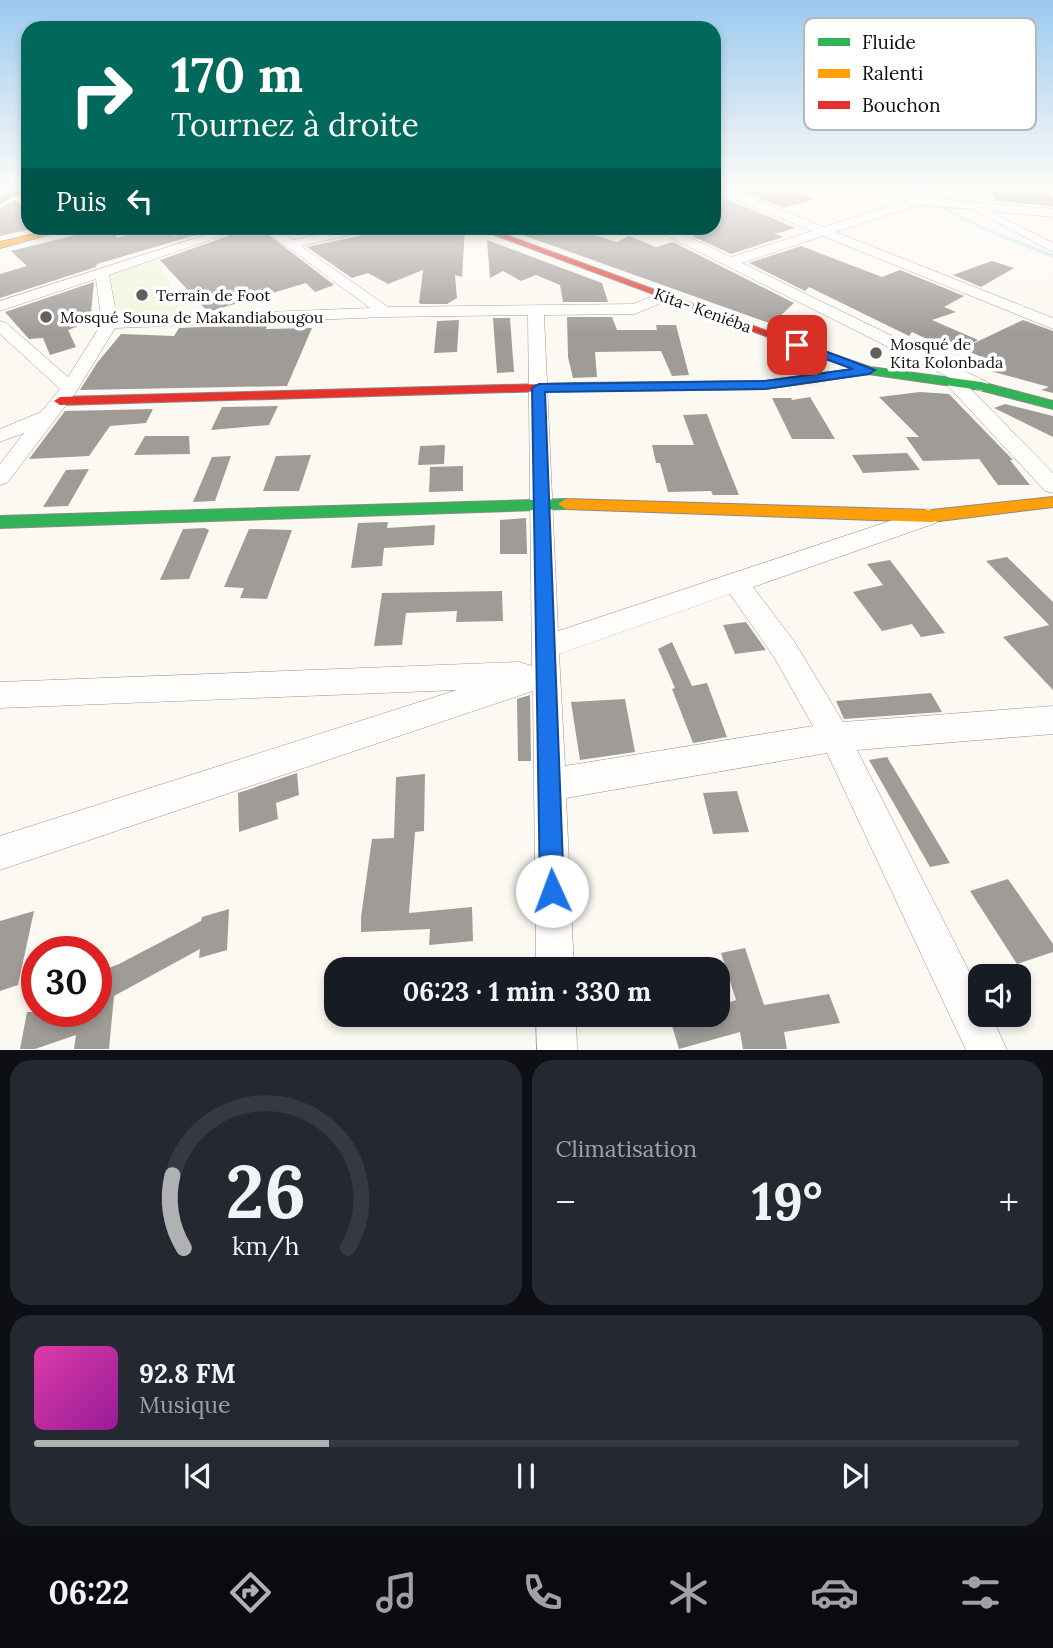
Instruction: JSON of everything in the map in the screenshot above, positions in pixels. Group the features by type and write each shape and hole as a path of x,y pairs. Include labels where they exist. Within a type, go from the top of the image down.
{"street":[{"path":"0,245 36,236"},
{"path":"0,306 214,236"},
{"path":"280,236 385,312"},
{"path":"291,244 327,236"},
{"name":"Kita- Keniéba","path":"502,236 869,370 981,386 1053,405"},
{"path":"677,236 981,386"},
{"path":"731,262 811,236"},
{"path":"833,236 1053,324"},
{"path":"1033,236 1053,248"},
{"path":"0,478 59,401 110,323 102,274"},
{"path":"110,323 385,312 635,309 666,296"},
{"path":"536,310 555,957"},
{"path":"0,326 59,401"},
{"path":"0,436 59,401 539,388 765,385 869,370"},
{"path":"954,382 1053,486"},
{"path":"0,522 542,503 931,516 1053,502"},
{"path":"0,853 546,661 735,582 931,516"},
{"path":"735,582 784,649 835,737 987,1049"},
{"path":"0,695 546,661"},
{"path":"548,785 835,737 1053,720"},
{"path":"556,1027 557,1049"}],"green space":[{"name":"Terrain de Foot","path":"158,260 186,317 113,322 106,274"}],"building":[{"path":"72,236 193,236 97,264 96,267 0,298 0,274 27,266 11,251"},
{"path":"228,236 270,236 334,285 315,292 306,283 208,312 160,260"},
{"path":"359,236 465,236 462,277 455,275 457,298 447,304 421,304 423,270 388,284 368,273 352,278 307,247"},
{"path":"525,236 597,236 617,242 629,236 656,247 673,242 794,303 772,324"},
{"path":"692,236 783,237 731,254"},
{"path":"487,240 602,283 608,302 563,302 560,285 536,275 521,281 503,271 490,278"},
{"path":"801,246 882,277 900,270 964,296 944,307 956,312 932,320 978,340 964,348 1023,320 1053,331 1053,393 1041,390 1049,387 990,371 991,361 963,349 957,353 912,332 909,336 809,287 805,291 749,263"},
{"path":"992,261 1014,268 981,287 953,275"},
{"name":"Mosqué Souna de Makandiabougou","path":"94,282 90,322 68,330 76,347 50,355 43,338 29,339 5,312"},
{"path":"567,317 612,317 617,330 657,330 656,325 676,325 689,375 672,376 661,351 595,352 597,377 573,378 568,357"},
{"path":"493,318 510,318 514,372 497,373"},
{"path":"459,320 457,352 434,353 437,321"},
{"path":"268,324 266,329 312,328 287,386 80,390 97,363 121,334 174,336 179,328"},
{"path":"920,392 949,394 1013,460 1010,460 1030,485 998,485 979,459 923,461 906,437 919,437 879,397"},
{"path":"810,397 835,439 792,439 772,398 792,400"},
{"path":"1005,404 1053,416 1053,437 994,408"},
{"path":"278,406 269,425 211,430 222,407"},
{"path":"153,409 146,423 110,426 89,456 29,459 65,411"},
{"path":"707,414 739,495 713,495 711,491 668,492 652,445 694,445 683,415"},
{"path":"145,436 189,436 190,454 134,455"},
{"path":"445,445 444,464 418,465 420,446"},
{"path":"907,453 920,470 863,473 852,455"},
{"path":"311,455 299,491 263,491 276,456"},
{"path":"231,456 215,501 193,502 212,457"},
{"path":"463,466 463,491 429,492 430,467"},
{"path":"89,469 68,506 43,507 66,470"},
{"path":"526,518 527,554 500,554 500,520"},
{"path":"388,522 387,528 435,525 434,545 384,548 382,566 351,568 358,523"},
{"path":"183,529 209,530 189,579 160,580"},
{"path":"249,529 292,530 267,599 240,598 244,588 224,587"},
{"path":"1007,557 1053,602 1053,690 1003,637 1049,625 986,561"},
{"path":"890,560 945,633 921,637 912,624 882,631 853,592 883,585 867,564"},
{"path":"502,591 503,621 456,622 457,611 406,613 402,645 374,646 382,593"},
{"path":"746,622 766,650 735,654 723,625"},
{"path":"672,642 692,686 707,683 727,737 693,743 672,689 675,688 658,649"},
{"path":"931,693 942,712 844,719 836,701"},
{"path":"530,695 531,761 518,761 517,699"},
{"path":"625,699 635,752 580,760 571,702"},
{"path":"887,757 950,863 930,867 869,760"},
{"path":"297,773 299,795 276,803 278,819 239,832 238,793"},
{"path":"425,774 424,831 415,832 409,913 472,907 473,941 429,945 430,929 361,932 372,839 394,838 396,777"},
{"path":"737,791 749,832 713,834 703,793"},
{"path":"1008,879 1053,944 1053,952 1017,964 970,891"},
{"path":"229,909 227,950 199,958 200,949 114,996 112,1017 112,967 201,921 202,917"},
{"path":"34,911 29,936 21,936 21,971 18,985 0,991 0,921"},
{"path":"745,948 764,1005 829,994 840,1023 784,1032 787,1049 743,1049 740,1032 679,1049 672,1027 730,1027 730,1002 736,1000 730,981 730,957 722,957 721,953"},
{"path":"24,1027 111,1027 109,1049 74,1049 76,1035 35,1049 20,1049"}],"waterway":[{"path":"1002,236 1053,256"}],"traffic: fast":[{"path":"818,352 868,370 981,386 1053,405"},
{"path":"578,387 765,385 868,370"},
{"path":"0,522 566,504"}],"traffic: slow":[{"path":"0,245 36,236"},
{"path":"566,504 931,516 1053,502"}],"traffic: jam":[{"path":"502,236 818,352"},
{"path":"60,401 578,387"}],"place":[{"name":"Terrain de Foot","path":"142,295"},
{"name":"Mosqué Souna de Makandiabougou","path":"46,317"},
{"name":"Mosqué de Kita Kolonbada","path":"876,353"}],"route":[{"path":"552,891 539,388 765,385 869,370 797,345"}]}
